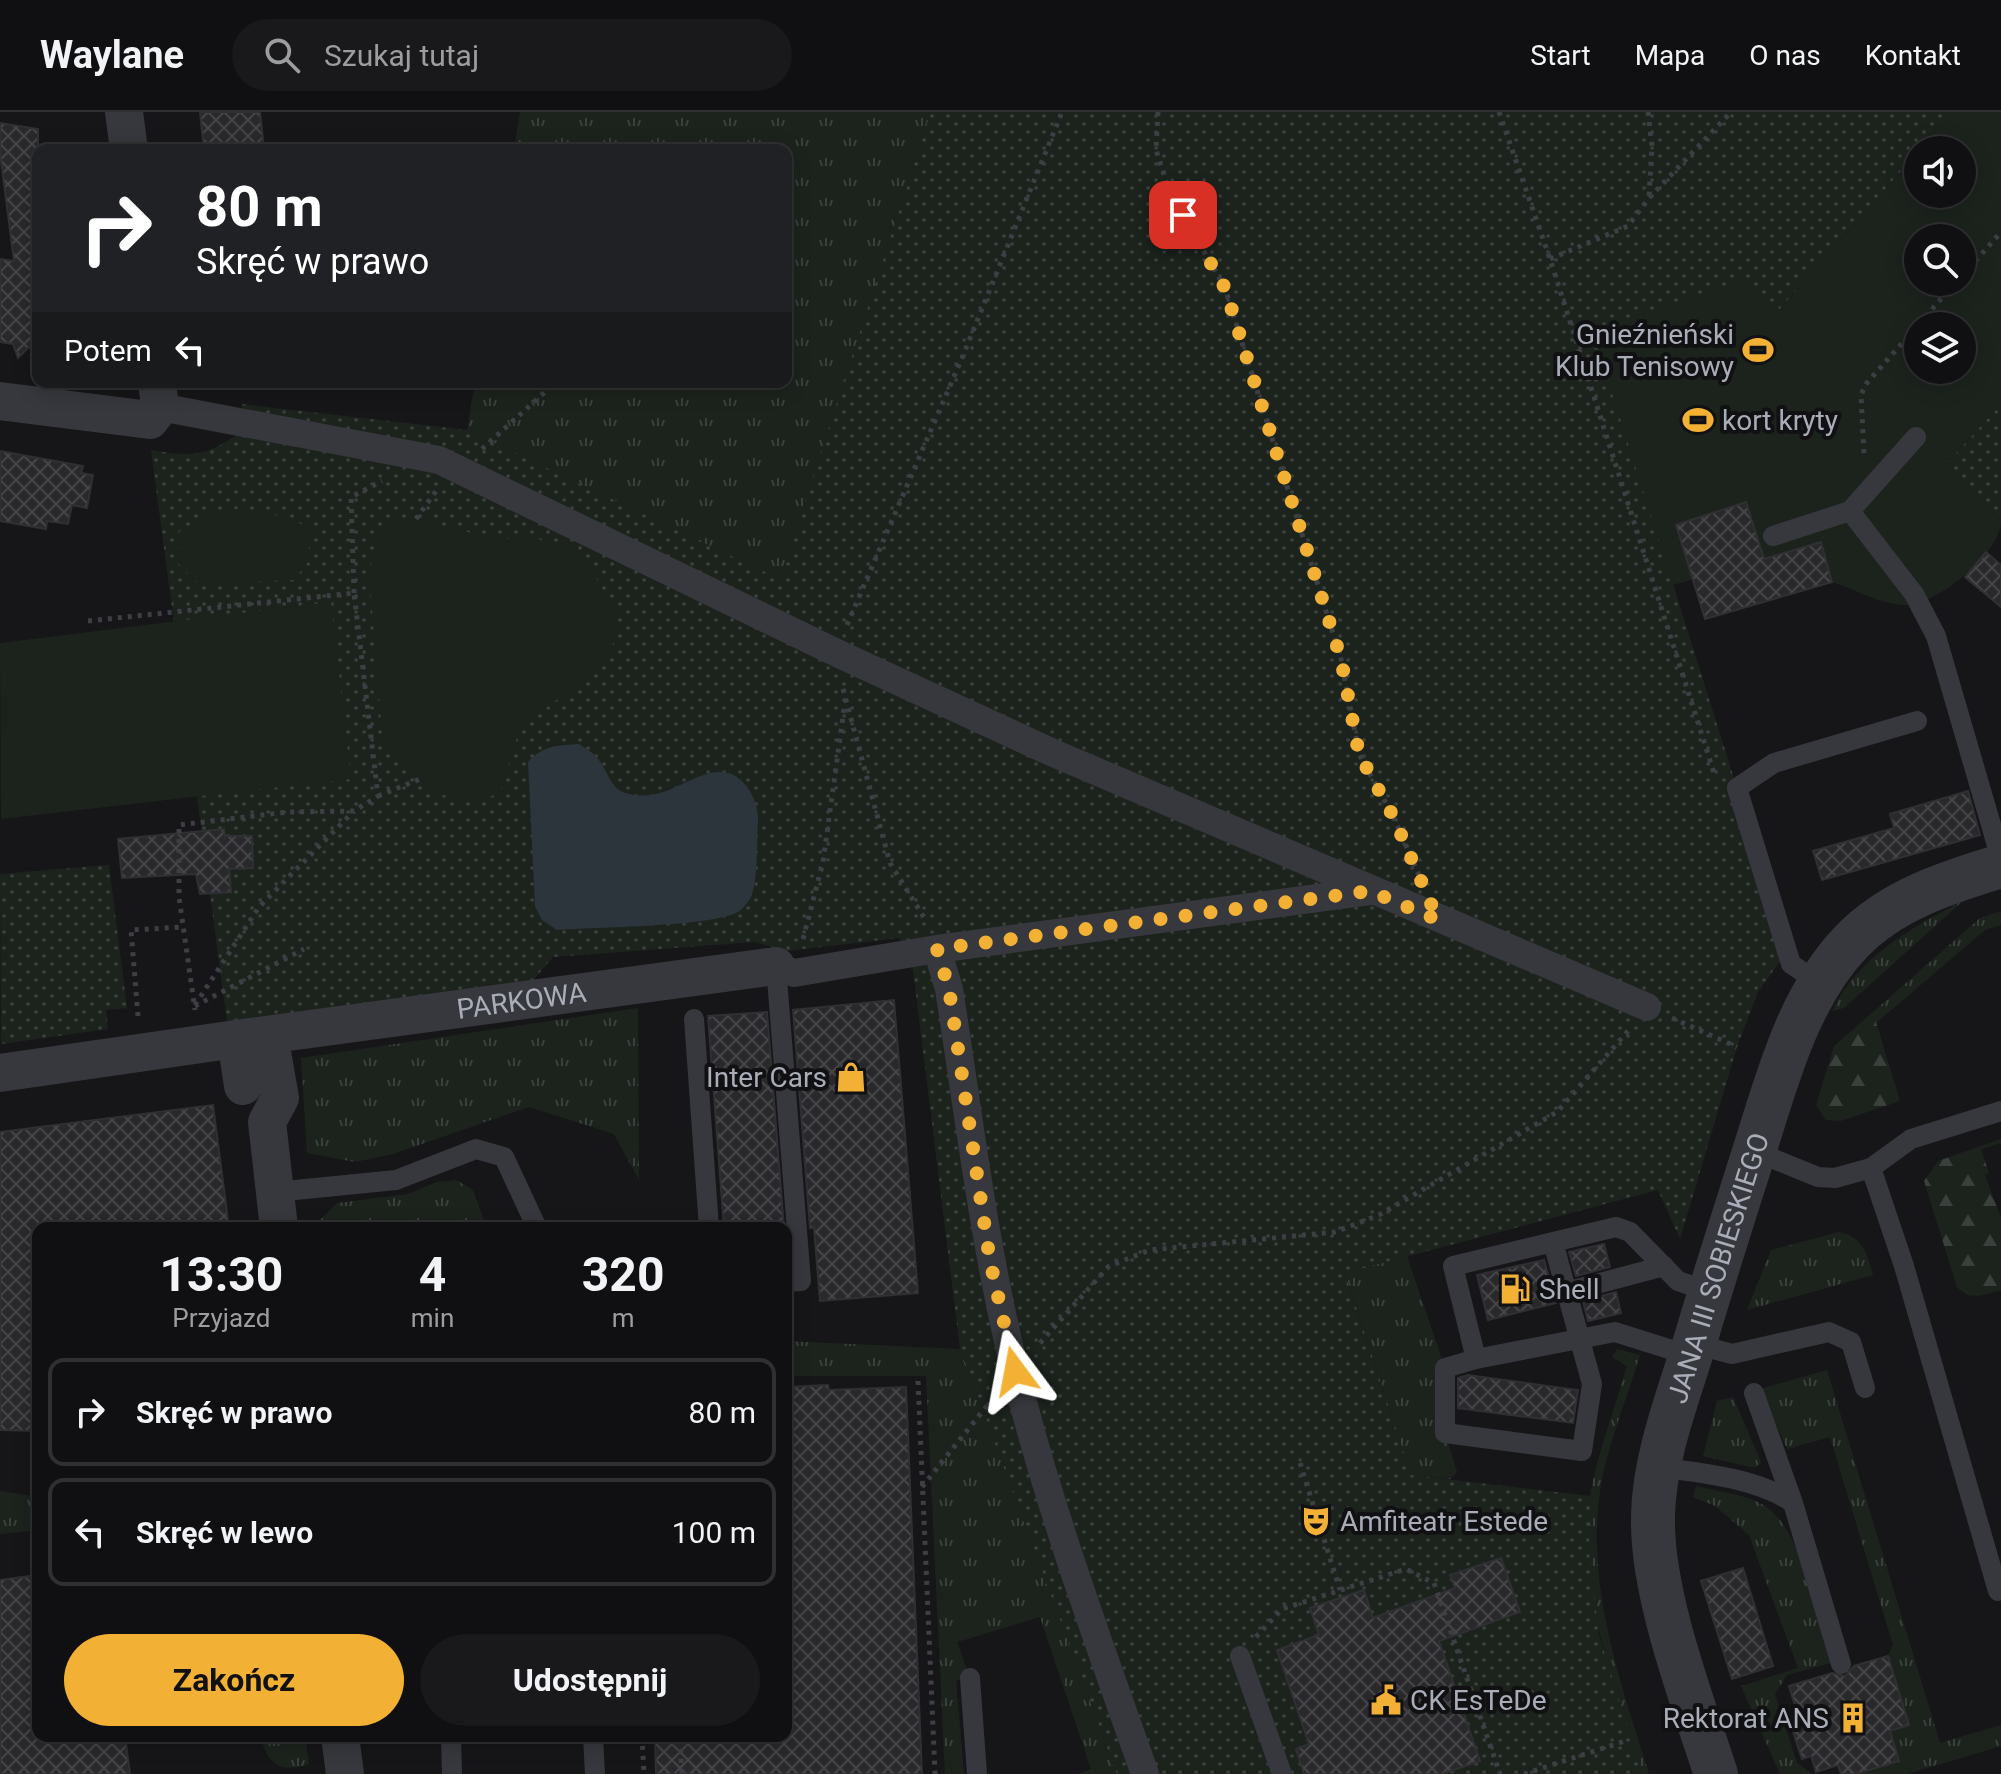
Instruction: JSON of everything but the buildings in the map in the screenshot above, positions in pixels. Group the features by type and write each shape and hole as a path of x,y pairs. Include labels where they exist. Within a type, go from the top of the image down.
{"street":[{"path":"124,112 128,144"},
{"path":"0,401 156,403 439,460 839,654 1051,752 1647,1007"},
{"name":"JANA III SOBIESKIEGO","path":"1716,1774 1678,1656 1662,1588 1653,1517 1659,1467 1754,1151 1794,1036 1821,984 1851,941 1897,906 1947,882 2001,866"},
{"path":"785,970 1370,891"},
{"path":"937,949 949,989 990,1261 1015,1371 1057,1522 1145,1774"},
{"name":"PARKOWA","path":"0,1073 140,1052 196,1024 252,1037 785,970"},
{"path":"243,1086 252,1037"},
{"path":"252,1037 280,1098 267,1122 277,1210"},
{"path":"341,1742 345,1774"}],"lane":[{"path":"1773,536 1850,511 1916,437"},
{"path":"1850,511 1914,594 1936,636 2001,859"},
{"path":"1821,984 1791,964 1737,788 1774,763 1917,721"},
{"path":"785,970 801,1281 792,1282"},
{"path":"694,1019 709,1222"},
{"path":"1754,1151 1818,1177 1835,1178 1871,1168 1911,1139 2001,1111"},
{"path":"277,1210 396,1180 476,1149 504,1157 534,1222"},
{"path":"1871,1168 1904,1266 1998,1591 2001,1590"},
{"path":"1476,1359 1453,1266 1616,1227 1630,1232 1678,1281 1710,1292"},
{"path":"1553,1242 1578,1339 1592,1384 1582,1451 1445,1433 1445,1368 1476,1359 1578,1339 1615,1332 1693,1350 1732,1354 1829,1332 1851,1342 1865,1388"},
{"path":"1566,1292 1664,1266"},
{"path":"1754,1393 1793,1503 1841,1664"},
{"path":"1659,1467 1699,1473 1780,1494 1793,1503"},
{"path":"1240,1656 1282,1774"},
{"path":"970,1678 977,1774"},
{"path":"451,1742 452,1774"},
{"path":"593,1742 595,1774"}],"path":[{"path":"937,949 918,903 890,863 845,704 839,654 852,605 962,358 1062,112"},
{"path":"1158,112 1156,150 1169,190 1225,288 1341,659 1359,754 1393,816 1438,920"},
{"path":"1499,112 1550,259 1691,705"},
{"path":"1648,112 1652,146 1649,198"},
{"path":"1550,259 1628,226 1649,198 1731,112"},
{"path":"1976,260 2001,232"},
{"path":"1866,493 1861,395 1866,384 1944,296"},
{"path":"378,796 354,593 351,497 384,480 398,481"},
{"path":"425,485 439,487"},
{"path":"88,621 354,593"},
{"path":"785,970 823,862 845,704"},
{"path":"196,1024 259,907 354,811 378,796 420,779"},
{"path":"196,1024 179,897 179,825 288,812 354,811"},
{"path":"140,1052 131,930 183,927"},
{"path":"196,1024 304,949"},
{"path":"922,1487 1015,1371 1109,1266 1150,1250 1335,1232 1379,1215 1557,1112 1593,1075 1647,1007 1737,1047"},
{"path":"918,1381 935,1774"},
{"path":"1300,1463 1340,1590"},
{"path":"1240,1656 1282,1609 1406,1569 1434,1583 1500,1774"},
{"path":"1524,1774 1625,1741"},
{"path":"642,1742 644,1774"},
{"path":"680,1742 682,1774"}],"green space":[{"path":"520,112 931,112 780,580 467,430 474,388 792,388 792,144 515,144"},
{"path":"931,112 1953,112 1932,136 1904,136 1904,168 1778,311 1593,330 1788,950 1758,992 1737,1047 1680,1239 1658,1190 1345,1273 1411,1475 1590,1496 1589,1553 1599,1635 1642,1774 1117,1774 960,1349 913,970 899,938 786,951 755,942 553,957 530,984 227,1022 151,450 188,454 217,447 239,433 242,404 467,430 780,579"},
{"name":"Gnieźnieński Klub Tenisowy","path":"1953,112 2001,112 2001,404 1947,463 2001,521 1990,548 1948,588 1916,603 1903,605 1877,599 1832,582 1821,542 1673,585 1592,330 1742,280 1779,310 1904,168 1904,208 1976,208 1976,136 1932,136"},
{"path":"2001,404 2001,521 1947,463"},
{"path":"238,509 293,518 310,531 308,562 294,580 197,583 178,563 179,532 211,512"},
{"path":"416,519 496,539 534,538 571,548 592,570 615,613 612,656 583,686 555,701 520,728 500,793 476,801 458,800 434,789 399,763 383,746 369,571 382,524"},
{"path":"331,602 351,779 1,819 0,643"},
{"path":"109,865 127,1008 106,1010 108,1029 1,1044 0,874"},
{"path":"1963,901 1844,1008 1832,1011 1843,992 1871,959 1906,933"},
{"path":"2001,911 2001,925 1985,930 1876,1023 1873,1012 1980,918"},
{"path":"638,1008 639,1180 614,1134 529,1107 393,1154 355,1162 307,1153 301,1058"},
{"path":"1873,1012 1900,1101 1840,1121 1826,1120 1816,1105 1834,1046"},
{"path":"2001,1139 2001,1143 1981,1149 1989,1173 1985,1175 2001,1218 2001,1290 1983,1295 1967,1294 1957,1287 1924,1181 1938,1161"},
{"path":"456,1180 473,1190 485,1222 318,1222 337,1203 408,1194 437,1182"},
{"path":"1839,1232 1859,1242 1873,1275 1747,1310 1771,1250"},
{"path":"1407,1256 1445,1368 1445,1433 1457,1472 1450,1479 1411,1475 1345,1272"},
{"path":"792,1341 960,1349 1117,1774 1078,1774 1091,1769 1040,1617 957,1642 970,1678 956,1680 964,1774 945,1774 926,1376 792,1376"},
{"path":"1617,1349 1640,1355 1603,1474 1597,1527 1598,1563 1609,1635 1649,1774 1642,1774 1610,1672 1588,1565 1590,1495 1627,1366 1612,1357"},
{"path":"1827,1370 1940,1743 2001,1725 2001,1746 1907,1774 1856,1774 1899,1761 1890,1731 1909,1725 1888,1656 1893,1645 1830,1437 1787,1449 1760,1389"},
{"path":"1733,1397 1761,1462 1755,1468 1703,1456 1717,1401"},
{"path":"1696,1486 1743,1496 1768,1508 1780,1520 1800,1557 1831,1663 1787,1675 1775,1694 1797,1763 1812,1774 1780,1774 1741,1686 1798,1668 1749,1535 1715,1506 1693,1497"},
{"path":"0,1491 32,1496 32,1531 0,1534"},
{"path":"262,1742 306,1742 309,1764 283,1767 267,1754"}],"shaded area":[{"path":"579,744 592,752 615,786 623,792 653,795 716,772 728,773 741,780 754,799 758,821 753,893 741,910 703,921 623,927 557,930 542,920 535,906 528,762 551,747"}],"place":[{"name":"Gnieźnieński Klub Tenisowy","path":"1758,350"},
{"name":"kort kryty","path":"1698,420"},
{"name":"Inter Cars","path":"851,1077"},
{"name":"Shell","path":"1515,1289"},
{"name":"Amfiteatr Estede","path":"1316,1521"},
{"name":"CK EsTeDe","path":"1386,1700"},
{"name":"Rektorat ANS","path":"1853,1718"}],"route":[{"path":"1015,1371 990,1261 949,989 937,949 1370,891 1438,920 1393,816 1359,754 1341,659 1225,288 1183,215"}]}
